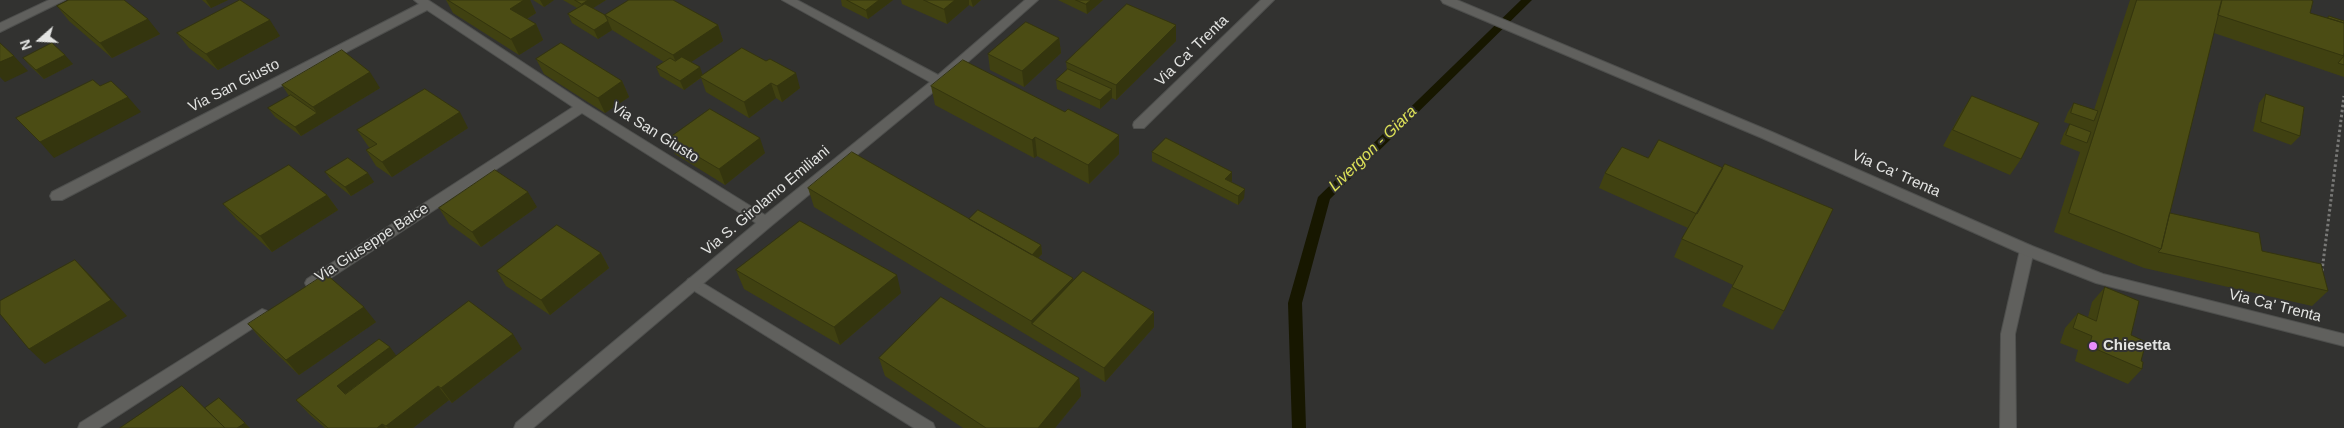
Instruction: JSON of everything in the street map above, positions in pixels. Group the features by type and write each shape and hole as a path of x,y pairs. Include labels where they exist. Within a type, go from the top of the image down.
{"street":[{"path":"0,28 59,0"},
{"path":"788,0 939,81"},
{"name":"Via S. Girolamo Emiliani","path":"522,428 766,222 939,81 1032,0"},
{"name":"Via Ca' Trenta","path":"1139,125 1268,0"},
{"name":"Via Ca' Trenta","path":"1447,0 1776,139 2027,250 2101,279 2344,340"},
{"name":"Via San Giusto","path":"57,196 423,2 582,106 766,222"},
{"name":"Via Giuseppe Baice","path":"304,288 582,106"},
{"path":"2008,428 2008,334 2027,250"},
{"path":"693,283 927,428"},
{"path":"86,428 271,310"}],"path":[{"path":"2321,273 2344,96"}],"building":[{"path":"69,0 124,0 148,19 100,43 57,6"},
{"path":"240,0 270,20 206,54 177,33"},
{"path":"448,0 524,0 510,9 536,24 511,39"},
{"path":"575,0 588,0 582,4"},
{"path":"629,0 673,0 718,25 673,55 605,15"},
{"path":"847,0 879,0 866,10"},
{"path":"924,0 955,0 944,9"},
{"path":"1076,0 1091,0 1086,4"},
{"path":"2137,0 2222,0 2161,249 2069,213"},
{"path":"2222,0 2311,0 2313,1 2310,13 2344,23 2344,56 2218,15"},
{"path":"585,4 605,15 608,21 594,30 568,14"},
{"path":"1127,4 1176,25 1116,85 1066,62"},
{"path":"2329,16 2344,21 2344,23 2328,18"},
{"path":"1026,22 1059,38 1022,71 988,54"},
{"path":"0,43 14,56 0,62"},
{"path":"52,43 65,55 36,70 23,58"},
{"path":"561,43 622,81 598,98 536,59"},
{"path":"742,48 766,61 770,59 796,73 777,86 771,83 744,102 700,77"},
{"path":"342,50 370,72 313,107 282,85"},
{"path":"2344,56 2344,65 2338,63"},
{"path":"682,57 700,67 680,81 656,67 670,58 675,61"},
{"path":"963,60 1065,112 1068,109 1119,135 1088,165 1035,137 1032,140 931,86"},
{"path":"1068,69 1112,89 1100,100 1056,80"},
{"path":"93,80 100,86 111,81 128,97 40,142 16,118"},
{"path":"425,89 460,112 382,162 366,150 377,144 357,130"},
{"path":"2266,94 2304,107 2300,136 2261,122"},
{"path":"291,95 317,113 295,127 268,108"},
{"path":"1972,96 2039,123 2021,159 1953,130"},
{"path":"2074,103 2098,111 2094,121 2071,113"},
{"path":"710,109 760,138 719,169 668,139"},
{"path":"2070,124 2091,132 2087,143 2066,135"},
{"path":"1166,138 1232,172 1225,179 1245,189 1238,196 1152,152"},
{"path":"1659,140 1723,168 1697,214 1605,173 1622,147 1648,158"},
{"path":"852,152 1073,278 1031,321 808,188"},
{"path":"348,158 368,173 345,187 325,172"},
{"path":"1725,164 1833,209 1784,311 1732,287 1743,266 1682,239"},
{"path":"289,165 327,195 260,236 223,204"},
{"path":"495,170 528,192 472,232 439,208"},
{"path":"978,210 1041,245 1032,255 969,219"},
{"path":"2170,213 2259,233 2262,251 2321,264 2328,291 2158,252 2161,249"},
{"path":"800,221 897,275 834,327 736,270"},
{"path":"557,225 601,253 541,300 497,271"},
{"path":"75,260 111,300 29,349 0,314 0,301"},
{"path":"1083,271 1154,312 1104,368 1032,324"},
{"path":"326,274 364,307 286,360 248,324"},
{"path":"2105,287 2139,301 2131,335 2146,342 2141,361 2143,362 2142,369 2089,346 2092,336 2073,328 2078,313 2096,321"},
{"path":"941,297 1079,378 1038,428 986,428 879,358"},
{"path":"469,301 513,334 441,388 438,386 386,426 382,424 377,428 328,428 296,400 379,339 390,347 337,386 345,394"},
{"path":"182,386 225,428 120,428"},
{"path":"219,398 245,423 237,428 225,428 205,408"}],"waterway":[{"name":"Livergon - Giara","path":"1299,428 1295,303 1324,197 1527,0"}],"place":[{"name":"Chiesetta","path":"2093,346"}]}
